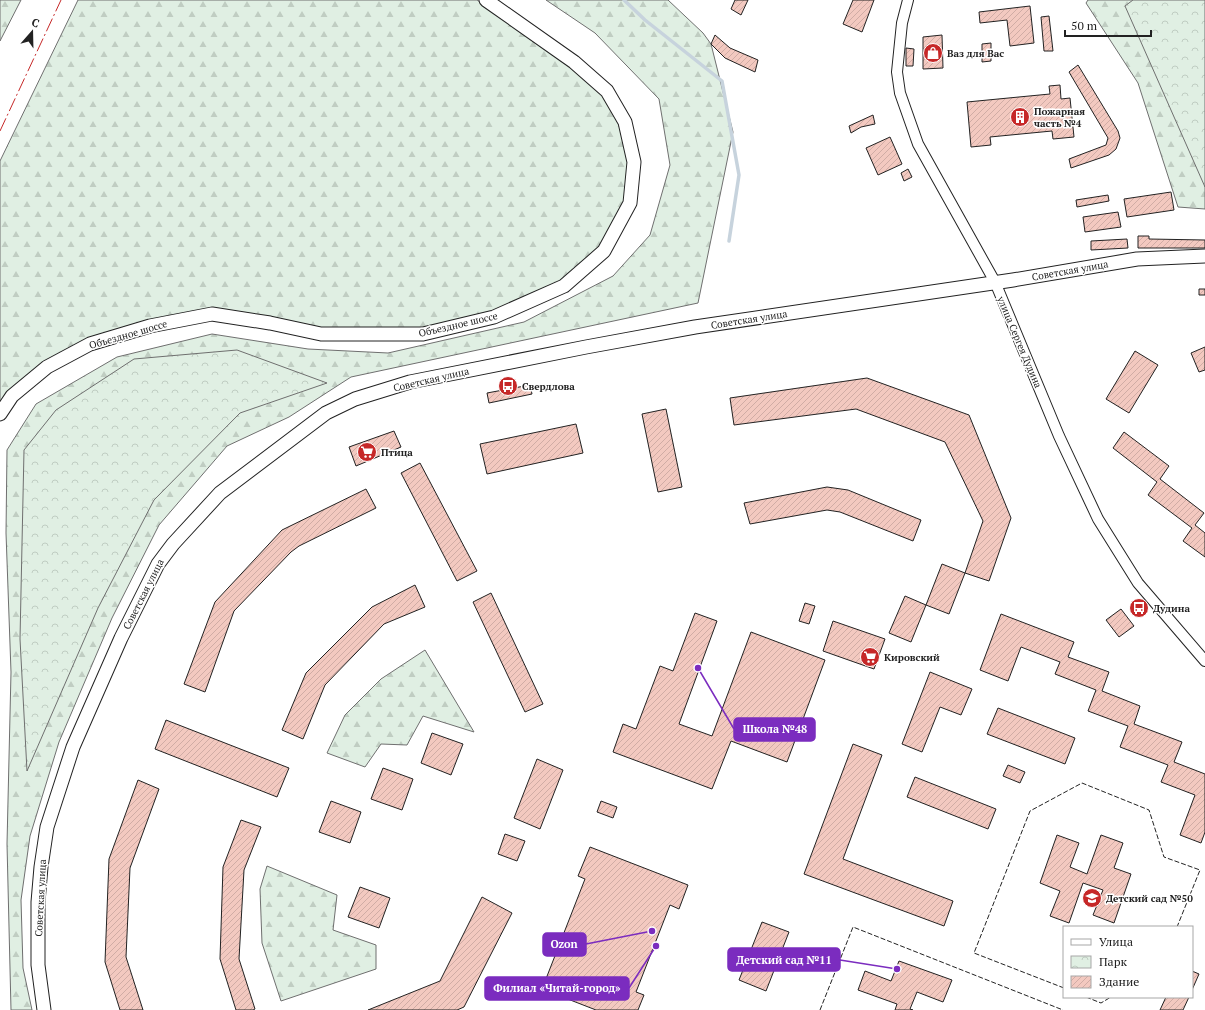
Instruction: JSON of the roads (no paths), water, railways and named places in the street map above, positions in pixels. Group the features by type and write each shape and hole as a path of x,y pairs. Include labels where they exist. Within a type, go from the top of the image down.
{"street":[{"name":"Объездное шоссе","path":"0,414 12,396 46,367 90,344 150,326 212,314 270,322 321,334 423,334 494,316 564,286 604,251 630,203 634,162 625,122 607,91 574,62 486,0"},
{"name":"улица Сергея Дудина","path":"908,0 902,23 897,72 900,93 918,144 995,282 1060,436 1098,519 1138,583 1205,661"},
{"name":"Советская улица","path":"44,1010 38,965 38,902 41,866 48,827 73,747 121,638 158,564 173,544 220,493 326,412 355,399 410,382 695,327 1013,280 1137,259 1205,256"}],"waterway":[{"path":"624,0 645,20 722,81 739,175 729,241"}],"place":[{"name":"Ваз для Вас","path":"933,53"},
{"name":"Пожарная часть №4","path":"1020,117"},
{"name":"Свердлова","path":"508,386"},
{"name":"Птица","path":"367,452"},
{"name":"Дудина","path":"1139,608"},
{"name":"Кировский","path":"870,657"},
{"name":"Школа №48","path":"698,668"},
{"name":"Детский сад №50","path":"1092,898"},
{"name":"Ozon","path":"652,931"},
{"name":"Филиал «Читай-город»","path":"656,946"},
{"name":"Детский сад №11","path":"897,969"}]}
